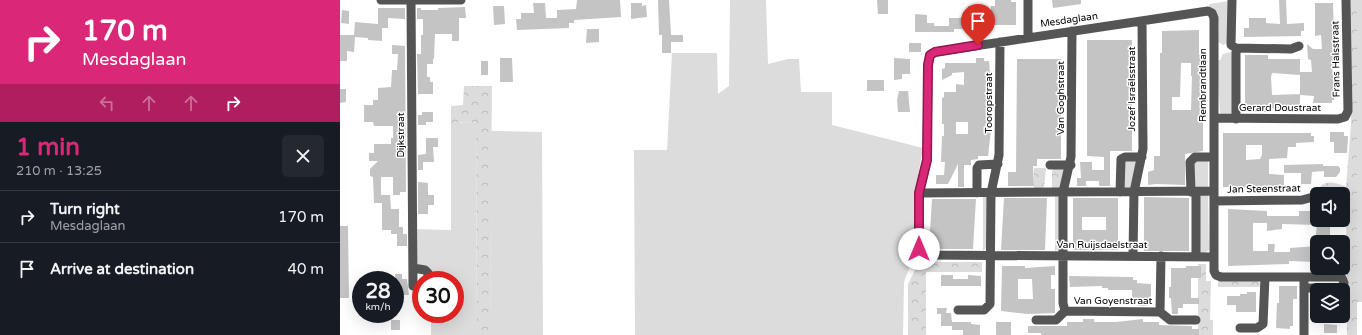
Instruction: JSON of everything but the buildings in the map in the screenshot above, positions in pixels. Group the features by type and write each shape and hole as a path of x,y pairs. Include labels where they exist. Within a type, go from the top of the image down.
{"street":[{"path":"381,0 461,0"},
{"path":"1028,0 1028,38"},
{"path":"1232,0 1236,118"},
{"name":"Frans Halsstraat","path":"1345,117 1348,111 1346,0"},
{"name":"Dijkstraat","path":"411,1 413,268"},
{"name":"Mesdaglaan","path":"919,193 927,160 928,65 930,55 935,52 1072,31 1201,12 1212,13"},
{"name":"Rembrandtlaan","path":"1212,13 1214,48 1214,271 1216,275 1221,277 1338,277 1342,278 1344,283 1338,288 1304,288"},
{"name":"Jozef Israëlsstraat","path":"1133,256 1134,192 1142,157 1142,21"},
{"name":"Van Goghstraat","path":"1063,256 1063,192 1071,165 1072,31"},
{"name":"Tooropstraat","path":"990,255 991,193 998,164 1000,42"},
{"path":"1214,48 1233,46 1291,49 1299,46"},
{"name":"Gerard Doustraat","path":"1214,118 1338,119 1345,117"},
{"path":"1120,192 1121,159 1125,157 1142,157"},
{"path":"1196,257 1194,192 1190,162 1195,157 1214,157"},
{"path":"977,193 977,168 979,165 998,164"},
{"path":"1050,165 1071,165"},
{"path":"919,193 1194,192 1214,196"},
{"name":"Van Ruijsdaelstraat","path":"919,193 919,249 921,254 1214,257"},
{"name":"Jan Steenstraat","path":"1214,196 1302,200 1310,198"},
{"path":"958,310 984,310 990,304 990,255"},
{"name":"Van Goyenstraat","path":"1063,256 1063,303 1065,311"},
{"name":"Van Goyenstraat","path":"1160,312 1161,256"},
{"path":"413,268 426,271"},
{"path":"1240,328 1257,328 1264,324 1265,277"},
{"path":"1304,277 1304,335"},
{"name":"Van Goyenstraat","path":"1036,320 1056,320 1065,311 1160,312 1170,320 1196,320"}],"green space":[{"path":"730,0 766,0 768,64 788,59 799,59 801,92 832,92 832,125 923,148 915,192 915,254 904,282 903,335 635,335 634,150 667,150 672,53 717,53 718,94 729,86"},
{"path":"1349,0 1357,0 1357,295 1362,295 1362,302 1357,302 1357,335 1347,335 1347,323 1350,323 1350,283 1347,283 1347,275 1350,275 1350,235 1346,235 1346,227 1350,227 1350,187 1346,187 1351,124"},
{"path":"1357,0 1362,0 1362,295 1357,295"},
{"path":"1229,1 1227,43 1223,45 1218,42 1218,16 1213,9 1209,7 1209,4"},
{"path":"1231,52 1234,53 1233,114 1220,114 1217,60 1220,60 1223,54"},
{"path":"464,86 492,86 490,335 477,335 476,122 451,123 451,106 463,105"},
{"path":"476,122 477,335 431,335 431,323 464,323 464,271 411,270 411,229 451,230 451,123"},
{"path":"491,131 542,132 543,335 490,335"},
{"path":"1135,160 1137,163 1131,188 1124,189 1124,161"},
{"path":"1197,161 1208,161 1208,189 1194,188 1193,166"},
{"path":"1057,167 1065,170 1061,188 1052,189 1052,171"},
{"path":"1034,168 1046,168 1044,188 1034,189"},
{"path":"1329,182 1346,187 1320,187"},
{"path":"1198,193 1208,194 1209,250 1205,253 1198,253"},
{"path":"1055,194 1059,196 1059,248 1055,252"},
{"path":"983,195 987,197 987,247 983,251"},
{"path":"919,262 982,262 982,272 926,272 926,335 908,335 908,284"},
{"path":"1198,264 1206,264 1206,281 1211,281 1210,319 1213,321 1213,335 1198,335"},
{"path":"1218,280 1258,280 1262,287 1218,287"}],"route":[{"path":"919,249 918,201 927,160 928,65 930,55 935,52 978,45"}]}
